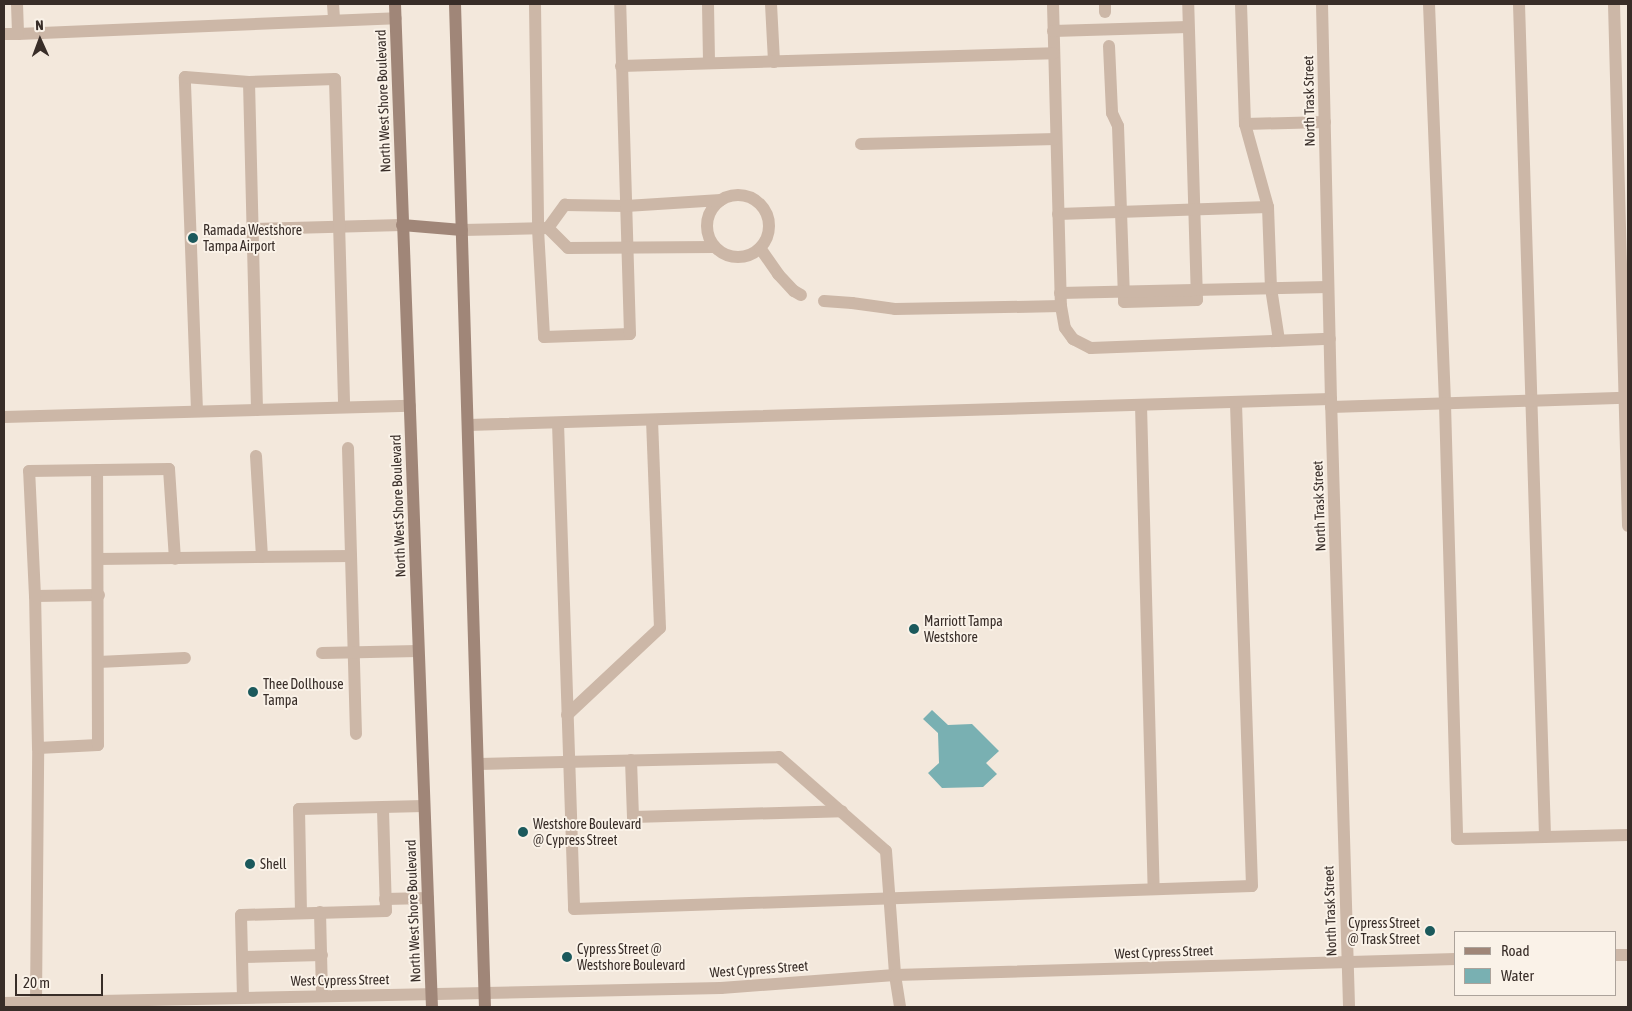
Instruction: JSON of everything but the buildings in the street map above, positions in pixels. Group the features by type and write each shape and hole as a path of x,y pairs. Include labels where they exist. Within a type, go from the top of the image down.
{"main road":[{"name":"North West Shore Boulevard","path":"395,4 432,1007"},
{"path":"454,4 479,764 485,1007"},
{"path":"402,225 462,230"}],"street":[{"path":"17,4 18,34"},
{"path":"333,4 334,20"},
{"path":"535,4 543,228 544,337 630,334 620,4"},
{"path":"708,4 709,63"},
{"path":"771,4 774,62"},
{"path":"1053,4 1061,300 1065,328 1073,339 1091,348 1330,339"},
{"path":"1109,46 1112,114 1118,126 1124,302 1197,300 1188,4"},
{"path":"1241,4 1245,124 1268,206 1271,288 1278,340"},
{"name":"North Trask Street","path":"1322,4 1331,403 1349,1007"},
{"path":"1429,4 1445,404 1457,839 1628,835"},
{"path":"1519,4 1545,837"},
{"path":"1614,4 1628,526"},
{"path":"4,34 396,18"},
{"path":"1053,31 1188,27"},
{"path":"622,66 1054,53"},
{"path":"197,412 185,77 248,82 335,79 344,407"},
{"path":"248,82 257,410"},
{"path":"1245,124 1324,122"},
{"path":"861,144 1056,139"},
{"path":"543,228 565,206 626,206 721,200 740,194 750,197 762,206 769,221 769,231 760,248 742,257 722,253 714,247 708,238 706,227 708,216 713,207 721,200"},
{"path":"1058,214 1268,206"},
{"path":"252,229 402,225"},
{"path":"462,230 543,228 568,248 714,247"},
{"path":"760,248 778,274 794,291 801,295"},
{"path":"824,301 894,309 1328,286"},
{"path":"468,425 1236,402 1445,404 1625,398"},
{"path":"558,422 574,909 1252,886 1236,402"},
{"path":"1141,405 1154,889"},
{"path":"4,417 410,406"},
{"path":"567,715 660,628 652,420"},
{"path":"348,448 356,734"},
{"path":"256,456 262,556"},
{"path":"38,748 98,745 99,594 97,470"},
{"path":"36,1005 38,748 35,596 29,471 169,470 175,559"},
{"path":"98,559 351,556"},
{"path":"35,596 99,594"},
{"path":"322,653 418,650"},
{"path":"98,662 185,658"},
{"path":"479,764 779,757 886,851 895,975 900,1007"},
{"path":"631,760 633,817 842,811"},
{"path":"301,913 299,809 424,806"},
{"path":"243,998 241,914 386,911 383,807"},
{"path":"385,899 428,898"},
{"path":"320,912 322,996"},
{"path":"242,957 322,955"},
{"name":"West Cypress Street","path":"4,1003 36,1005 322,996 720,988 895,975 1454,959"}],"water":[{"path":"932,710 948,725 972,724 999,751 986,763 997,774 983,787 942,788 928,773 939,763 938,733 923,719"}],"place":[{"name":"Ramada Westshore Tampa Airport","path":"193,238"},
{"name":"Marriott Tampa Westshore","path":"914,629"},
{"name":"Thee Dollhouse Tampa","path":"253,692"},
{"name":"Westshore Boulevard @ Cypress Street","path":"523,832"},
{"name":"Shell","path":"250,864"},
{"name":"Cypress Street @ Trask Street","path":"1430,931"},
{"name":"Cypress Street @ Westshore Boulevard","path":"567,957"}]}
